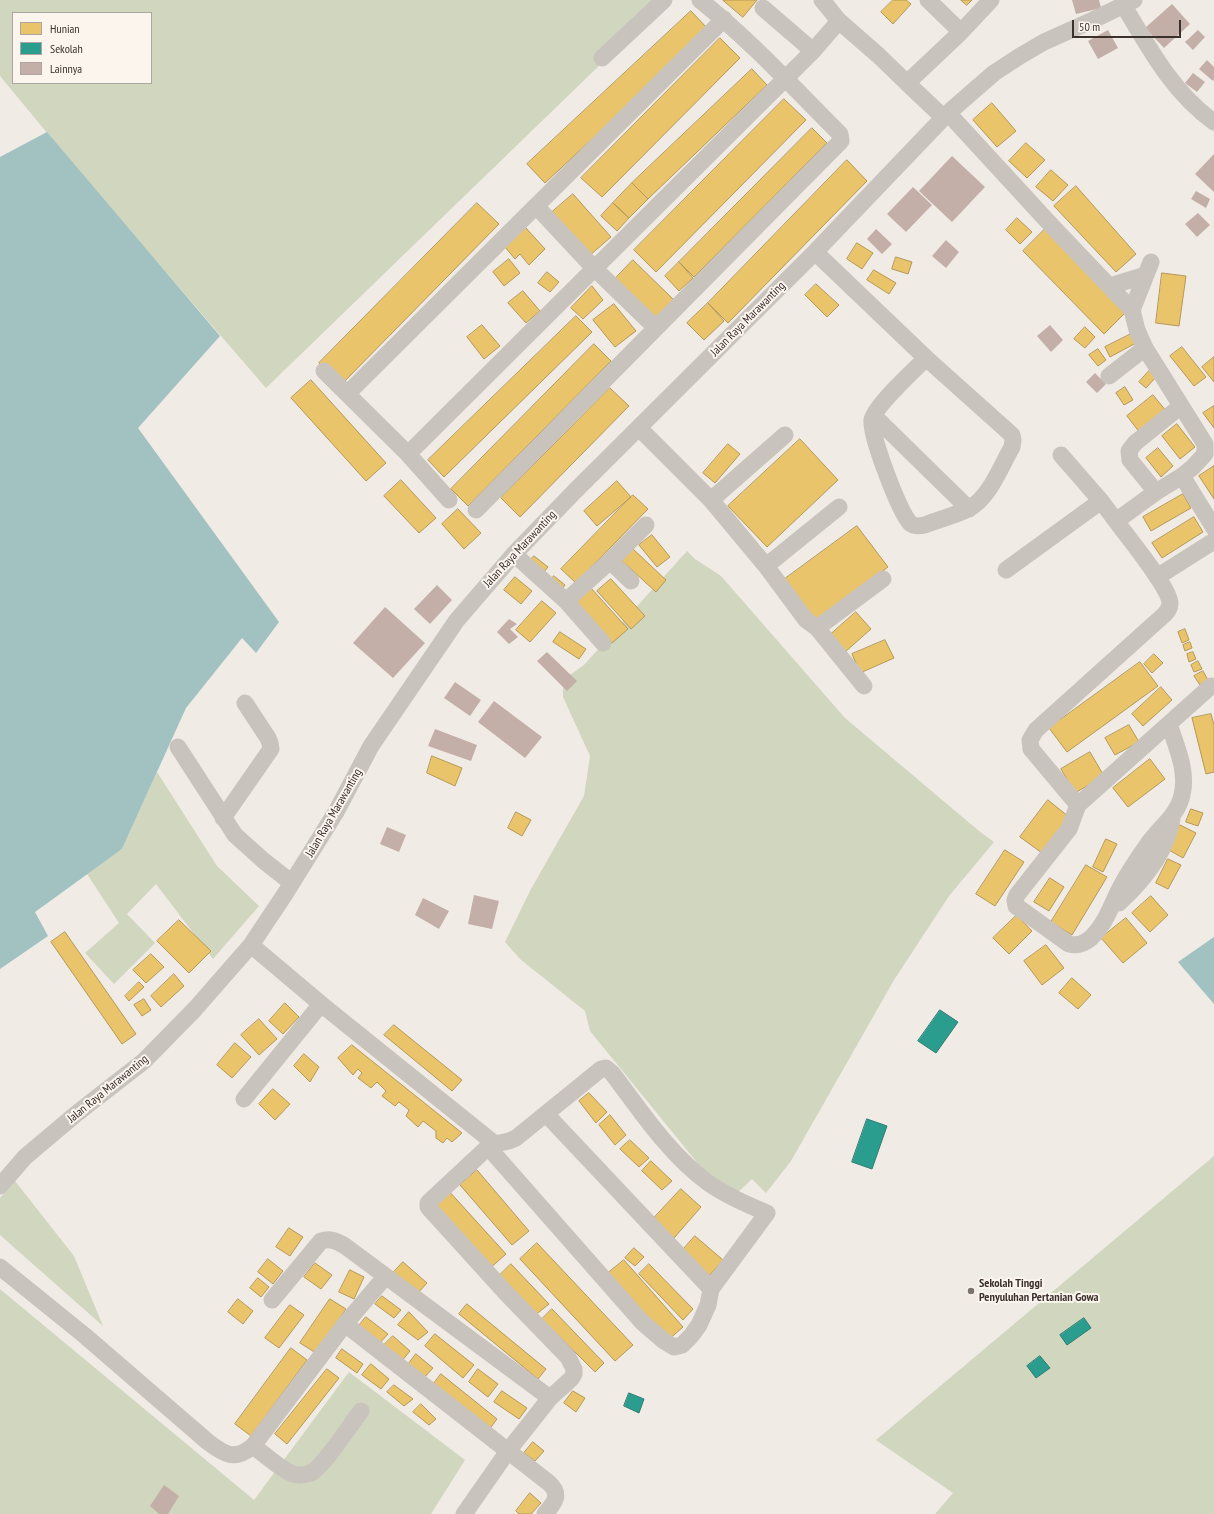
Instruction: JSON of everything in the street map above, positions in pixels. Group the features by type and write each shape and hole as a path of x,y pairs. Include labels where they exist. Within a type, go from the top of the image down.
{"street":[{"path":"602,58 664,0"},
{"path":"476,510 841,141 840,134 784,78 724,20 700,0"},
{"path":"822,0 839,21 907,83 946,116 1132,310 1137,330 1145,348 1205,444 1206,449 1202,458 1182,476 1156,492 1116,521"},
{"path":"928,0 961,32"},
{"path":"907,83 961,32 991,0"},
{"path":"1129,3 1157,62 1171,81 1191,102 1214,122"},
{"name":"Jalan Raya Marawanting","path":"0,1186 25,1158 76,1114 144,1061 195,1009 251,945 336,812 371,746 457,620 514,554 576,490 640,428 815,252 946,116 994,73 1026,53 1044,42 1129,3"},
{"path":"764,8 813,51"},
{"path":"348,393 724,20"},
{"path":"408,454 784,78 813,51 839,21"},
{"path":"536,206 594,268 656,328"},
{"path":"815,252 926,358 1009,431 1013,440 1012,447 987,492 979,501 969,509 924,525 914,525 909,522 902,509 878,452 872,430 872,420 893,391 926,358"},
{"path":"1110,286 1148,268 1132,310"},
{"path":"1109,376 1145,348"},
{"path":"324,371 348,393 408,454 449,500"},
{"path":"1156,492 1130,460 1129,451 1134,443 1181,406"},
{"path":"874,416 969,509"},
{"path":"640,428 711,500 766,566 806,620 817,628 864,686"},
{"path":"711,500 785,435"},
{"path":"1061,455 1101,501 1116,521 1157,577 1170,601 1169,609 1165,614 1036,730 1030,740 1031,749 1034,755 1078,805"},
{"path":"1182,476 1214,528"},
{"path":"1006,570 1101,501"},
{"path":"766,566 839,507"},
{"path":"566,601 610,561 646,525"},
{"path":"1157,577 1214,541"},
{"path":"514,554 566,601 603,643"},
{"path":"610,561 631,581"},
{"path":"817,628 883,579"},
{"path":"1169,724 1181,761 1184,784 1182,797 1173,814 1134,863 1110,911 1098,931 1083,944 1069,944 1016,906 1015,900 1017,895 1068,830 1078,805 1210,686"},
{"path":"223,818 271,749 268,738 245,704"},
{"path":"178,747 223,818 240,841 292,883"},
{"path":"251,945 491,1145 642,1322 670,1345 674,1347 682,1345 691,1336 704,1316 711,1289 767,1213 730,1196 694,1171 674,1151 651,1124 608,1069 601,1069 516,1138 491,1145 430,1200 428,1207 506,1293 570,1360 574,1369 574,1374 571,1379 550,1398 508,1451 464,1514"},
{"path":"244,1099 321,1004"},
{"path":"546,1114 711,1289"},
{"path":"272,1300 318,1244 325,1240 336,1241 345,1246 550,1398"},
{"path":"0,1267 84,1335 218,1450 227,1454 236,1455 242,1454 253,1446 345,1324 385,1276"},
{"path":"345,1324 550,1483 555,1490 556,1499 545,1514"},
{"path":"253,1446 286,1471 293,1474 306,1475 312,1472 323,1462 361,1411"}],"green space":[{"path":"0,0 667,0 266,388 81,174 0,76"},
{"path":"687,551 695,559 721,576 845,718 994,842 949,896 894,980 791,1161 766,1193 752,1179 731,1199 704,1171 590,1031 585,1011 520,959 505,942 531,889 584,796 590,756 563,697 563,680 584,665"},
{"path":"157,772 217,866 259,906 213,959 156,884 127,914 155,943 114,984 85,953 119,923 87,874 122,849"},
{"path":"1214,1156 1214,1514 935,1514 953,1493 876,1440"},
{"path":"15,1181 74,1256 103,1326 0,1235 0,1198"},
{"path":"0,1289 254,1500 349,1372 465,1460 431,1514 0,1514"}],"water":[{"path":"47,132 220,336 138,428 279,622 256,653 242,638 186,708 122,849 35,912 48,936 0,969 0,157"},
{"path":"1214,937 1214,1004 1178,962"}],"building: Hunian":[{"path":"723,0 757,0 743,17"},
{"path":"893,0 906,0 911,4 893,24 881,12"},
{"path":"961,0 972,0 967,5"},
{"path":"691,11 709,30 545,183 527,164"},
{"path":"720,38 740,58 602,197 581,178"},
{"path":"752,69 767,85 648,199 632,183"},
{"path":"784,99 806,120 656,272 634,250"},
{"path":"992,103 1016,131 997,147 973,120"},
{"path":"812,128 827,143 694,277 679,262"},
{"path":"1026,143 1045,160 1027,178 1009,161"},
{"path":"847,160 867,181 728,323 708,303"},
{"path":"1051,170 1068,185 1053,201 1036,187"},
{"path":"632,183 648,199 629,218 613,203"},
{"path":"1076,186 1136,254 1116,272 1054,206"},
{"path":"573,194 611,237 589,256 551,213"},
{"path":"477,203 499,224 341,385 319,363"},
{"path":"613,203 629,218 617,231 601,216"},
{"path":"1017,218 1032,232 1020,244 1006,230"},
{"path":"526,228 545,249 529,265 520,254 515,259 505,247"},
{"path":"1046,228 1127,311 1104,334 1023,251"},
{"path":"857,243 873,253 862,269 847,259"},
{"path":"896,257 912,262 908,274 892,269"},
{"path":"509,259 520,273 504,286 493,272"},
{"path":"633,260 675,301 656,320 614,280"},
{"path":"679,262 693,278 679,291 665,276"},
{"path":"874,270 896,283 889,294 867,280"},
{"path":"547,272 559,282 550,292 538,283"},
{"path":"1162,273 1186,276 1179,326 1156,323"},
{"path":"816,284 839,305 827,317 805,295"},
{"path":"592,286 603,300 583,319 571,308"},
{"path":"523,291 540,311 526,323 508,303"},
{"path":"708,303 724,321 704,340 687,323"},
{"path":"614,304 636,331 615,347 593,320"},
{"path":"576,316 592,332 444,477 428,460"},
{"path":"482,325 500,346 484,359 467,337"},
{"path":"1085,327 1095,337 1085,348 1074,339"},
{"path":"1131,334 1136,343 1110,357 1105,347"},
{"path":"594,344 611,361 468,506 451,489"},
{"path":"1182,347 1206,377 1194,386 1170,356"},
{"path":"1098,349 1106,360 1098,366 1089,355"},
{"path":"1214,357 1214,382 1202,367"},
{"path":"1150,370 1157,376 1146,388 1139,382"},
{"path":"311,380 386,463 366,481 291,398"},
{"path":"1125,387 1133,400 1124,405 1116,393"},
{"path":"610,388 629,406 520,517 501,498"},
{"path":"1153,395 1167,412 1140,433 1127,416"},
{"path":"1214,406 1214,428 1203,413"},
{"path":"1177,424 1195,447 1180,459 1162,436"},
{"path":"800,439 838,480 767,547 728,506"},
{"path":"728,444 740,454 715,483 703,473"},
{"path":"1158,448 1173,466 1161,477 1146,458"},
{"path":"1214,466 1214,499 1199,476"},
{"path":"401,480 436,518 419,533 384,496"},
{"path":"617,481 631,497 597,526 584,511"},
{"path":"1183,494 1191,508 1151,531 1143,517"},
{"path":"633,495 648,509 576,583 561,569"},
{"path":"458,509 481,533 464,549 442,524"},
{"path":"1194,517 1203,532 1162,558 1152,543"},
{"path":"857,526 888,567 813,622 782,581"},
{"path":"652,535 670,557 657,567 639,545"},
{"path":"633,549 666,580 656,592 622,561"},
{"path":"534,556 548,567 543,573 529,562"},
{"path":"554,576 565,585 562,589 550,580"},
{"path":"515,577 532,591 521,604 504,590"},
{"path":"611,579 645,616 631,629 597,591"},
{"path":"590,587 628,629 612,643 574,601"},
{"path":"542,601 556,613 530,642 516,630"},
{"path":"856,612 871,629 845,652 830,635"},
{"path":"1185,629 1189,640 1182,643 1178,632"},
{"path":"560,632 586,649 579,659 553,642"},
{"path":"885,640 894,658 860,673 852,654"},
{"path":"1190,642 1192,648 1185,651 1183,645"},
{"path":"1193,652 1196,659 1189,662 1187,654"},
{"path":"1154,654 1163,663 1152,673 1144,664"},
{"path":"1198,661 1202,669 1194,672 1191,665"},
{"path":"1140,662 1158,686 1067,752 1049,728"},
{"path":"1203,671 1208,680 1200,685 1194,676"},
{"path":"1161,687 1172,700 1143,726 1132,714"},
{"path":"1211,714 1214,725 1214,772 1206,774 1192,718"},
{"path":"1129,725 1139,742 1115,755 1105,738"},
{"path":"1090,752 1104,776 1075,793 1061,769"},
{"path":"432,756 462,768 455,786 427,773"},
{"path":"1150,759 1165,779 1128,807 1113,788"},
{"path":"1048,800 1069,817 1042,853 1020,837"},
{"path":"1191,809 1203,813 1198,826 1186,822"},
{"path":"516,812 531,820 522,836 508,828"},
{"path":"1180,825 1196,833 1183,858 1167,849"},
{"path":"1106,839 1117,844 1103,872 1093,867"},
{"path":"1005,850 1024,862 995,906 976,894"},
{"path":"1168,859 1181,865 1168,889 1156,883"},
{"path":"1086,865 1107,877 1072,935 1051,922"},
{"path":"1050,878 1064,887 1049,911 1034,902"},
{"path":"1151,896 1168,915 1150,932 1132,913"},
{"path":"1017,915 1032,931 1009,954 993,938"},
{"path":"1126,918 1147,943 1123,963 1101,938"},
{"path":"179,920 211,951 189,973 157,941"},
{"path":"65,932 136,1034 122,1044 51,942"},
{"path":"1046,945 1064,968 1042,985 1024,961"},
{"path":"151,954 164,967 146,983 133,970"},
{"path":"174,974 184,986 161,1007 151,996"},
{"path":"1072,978 1091,995 1078,1009 1059,993"},
{"path":"139,982 144,987 129,1001 125,996"},
{"path":"144,999 151,1010 142,1016 134,1005"},
{"path":"285,1003 299,1017 283,1034 269,1021"},
{"path":"259,1019 277,1039 259,1055 241,1035"},
{"path":"394,1025 462,1080 452,1091 384,1035"},
{"path":"235,1043 251,1057 232,1078 217,1065"},
{"path":"352,1045 462,1133 452,1142 447,1138 443,1143 436,1138 436,1131 423,1121 418,1127 406,1116 409,1110 399,1102 395,1106 382,1096 386,1091 377,1082 371,1088 358,1078 362,1073 358,1069 353,1075 338,1058"},
{"path":"304,1054 319,1067 310,1082 294,1066"},
{"path":"273,1089 290,1104 275,1120 259,1104"},
{"path":"589,1093 607,1112 596,1123 579,1101"},
{"path":"610,1115 626,1135 615,1145 599,1125"},
{"path":"630,1140 649,1158 639,1167 620,1149"},
{"path":"651,1161 672,1181 662,1190 642,1171"},
{"path":"477,1170 529,1231 512,1245 460,1185"},
{"path":"447,1189 506,1254 488,1270 429,1204"},
{"path":"681,1189 701,1207 674,1238 653,1219"},
{"path":"289,1228 303,1237 290,1256 276,1247"},
{"path":"695,1236 723,1260 709,1276 681,1252"},
{"path":"537,1243 633,1345 615,1361 520,1259"},
{"path":"634,1248 644,1257 635,1266 625,1258"},
{"path":"268,1259 283,1271 273,1284 258,1272"},
{"path":"624,1260 683,1327 667,1341 608,1273"},
{"path":"403,1262 427,1283 417,1294 393,1273"},
{"path":"315,1263 332,1275 321,1289 304,1277"},
{"path":"511,1264 549,1304 534,1316 498,1277"},
{"path":"649,1264 693,1309 683,1320 639,1274"},
{"path":"350,1270 364,1277 354,1299 339,1292"},
{"path":"258,1278 269,1287 261,1297 250,1288"},
{"path":"382,1296 401,1310 394,1318 375,1304"},
{"path":"238,1299 253,1311 243,1324 228,1312"},
{"path":"330,1299 346,1309 316,1353 300,1343"},
{"path":"467,1304 546,1369 538,1379 459,1314"},
{"path":"290,1305 304,1315 279,1348 265,1338"},
{"path":"552,1309 604,1363 595,1372 542,1319"},
{"path":"409,1312 428,1332 418,1340 398,1325"},
{"path":"366,1317 388,1334 378,1345 357,1328"},
{"path":"435,1334 474,1365 463,1378 425,1346"},
{"path":"393,1336 410,1351 401,1362 383,1346"},
{"path":"291,1348 307,1360 251,1436 235,1424"},
{"path":"342,1349 363,1364 357,1373 336,1358"},
{"path":"416,1354 433,1368 423,1379 407,1366"},
{"path":"371,1364 389,1379 381,1389 362,1375"},
{"path":"327,1369 339,1378 287,1444 275,1434"},
{"path":"478,1369 498,1384 488,1397 469,1382"},
{"path":"441,1374 497,1419 488,1431 432,1386"},
{"path":"394,1385 413,1399 404,1406 387,1392"},
{"path":"502,1391 527,1408 519,1419 494,1402"},
{"path":"573,1391 585,1398 576,1412 564,1403"},
{"path":"421,1404 436,1419 429,1425 413,1412"},
{"path":"533,1442 544,1451 535,1461 524,1453"},
{"path":"530,1493 541,1503 531,1514 519,1514 516,1511"}],"building: Sekolah":[{"path":"940,1010 958,1022 936,1053 918,1041"},
{"path":"867,1119 887,1126 872,1169 852,1162"},
{"path":"1084,1318 1091,1328 1067,1345 1060,1335"},
{"path":"1040,1356 1050,1368 1036,1378 1027,1366"},
{"path":"629,1393 644,1399 639,1413 624,1406"}],"building: Lainnya":[{"path":"1072,0 1099,0 1101,8 1076,14"},
{"path":"1172,4 1190,24 1164,48 1145,28"},
{"path":"1108,30 1118,48 1098,59 1088,41"},
{"path":"1198,30 1205,37 1193,50 1185,42"},
{"path":"1207,60 1214,67 1213,81 1199,69"},
{"path":"1193,73 1205,82 1197,92 1185,83"},
{"path":"1214,154 1214,192 1195,174"},
{"path":"952,156 985,187 952,222 919,191"},
{"path":"913,187 932,205 906,232 887,214"},
{"path":"1196,191 1210,199 1206,208 1191,199"},
{"path":"1198,213 1210,225 1197,237 1185,224"},
{"path":"876,229 892,244 882,254 867,239"},
{"path":"946,240 959,252 946,268 932,256"},
{"path":"1050,325 1063,340 1051,352 1037,336"},
{"path":"1095,373 1106,384 1097,393 1086,382"},
{"path":"437,585 452,600 430,624 414,609"},
{"path":"385,607 425,643 393,678 353,643"},
{"path":"509,619 517,624 510,629 518,637 509,644 497,632"},
{"path":"547,652 577,681 567,691 537,661"},
{"path":"455,682 481,700 470,716 444,698"},
{"path":"494,701 542,737 525,758 478,722"},
{"path":"435,729 477,745 471,761 428,746"},
{"path":"387,827 406,835 399,852 380,844"},
{"path":"474,895 499,901 492,929 468,924"},
{"path":"423,898 449,911 439,929 415,915"},
{"path":"164,1485 179,1496 168,1514 159,1514 150,1506"}],"place":[{"name":"Sekolah Tinggi Penyuluhan Pertanian Gowa","path":"971,1291"}]}
